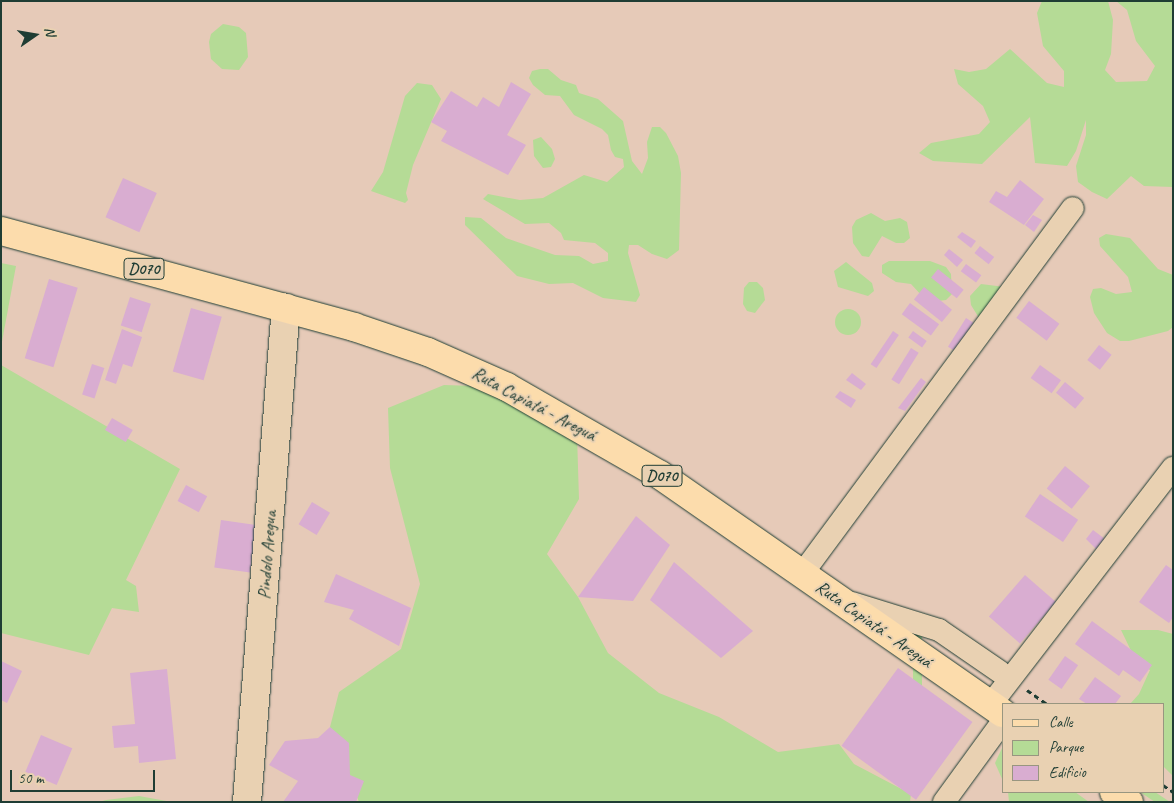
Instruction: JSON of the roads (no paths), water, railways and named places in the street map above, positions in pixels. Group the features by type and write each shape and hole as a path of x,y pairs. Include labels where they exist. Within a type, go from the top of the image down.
{"main road":[{"name":"Ruta Capiatá - Areguá","path":"1,231 286,308 428,352 506,387 660,475 999,713"},
{"name":"Pindolo Aregua","path":"247,802 286,308"},
{"path":"1115,793 1128,802"}],"street":[{"path":"802,574 1073,208"},
{"path":"1006,703 1173,468"},
{"path":"839,599 939,630 1000,672"},
{"path":"944,802 999,713"}]}
